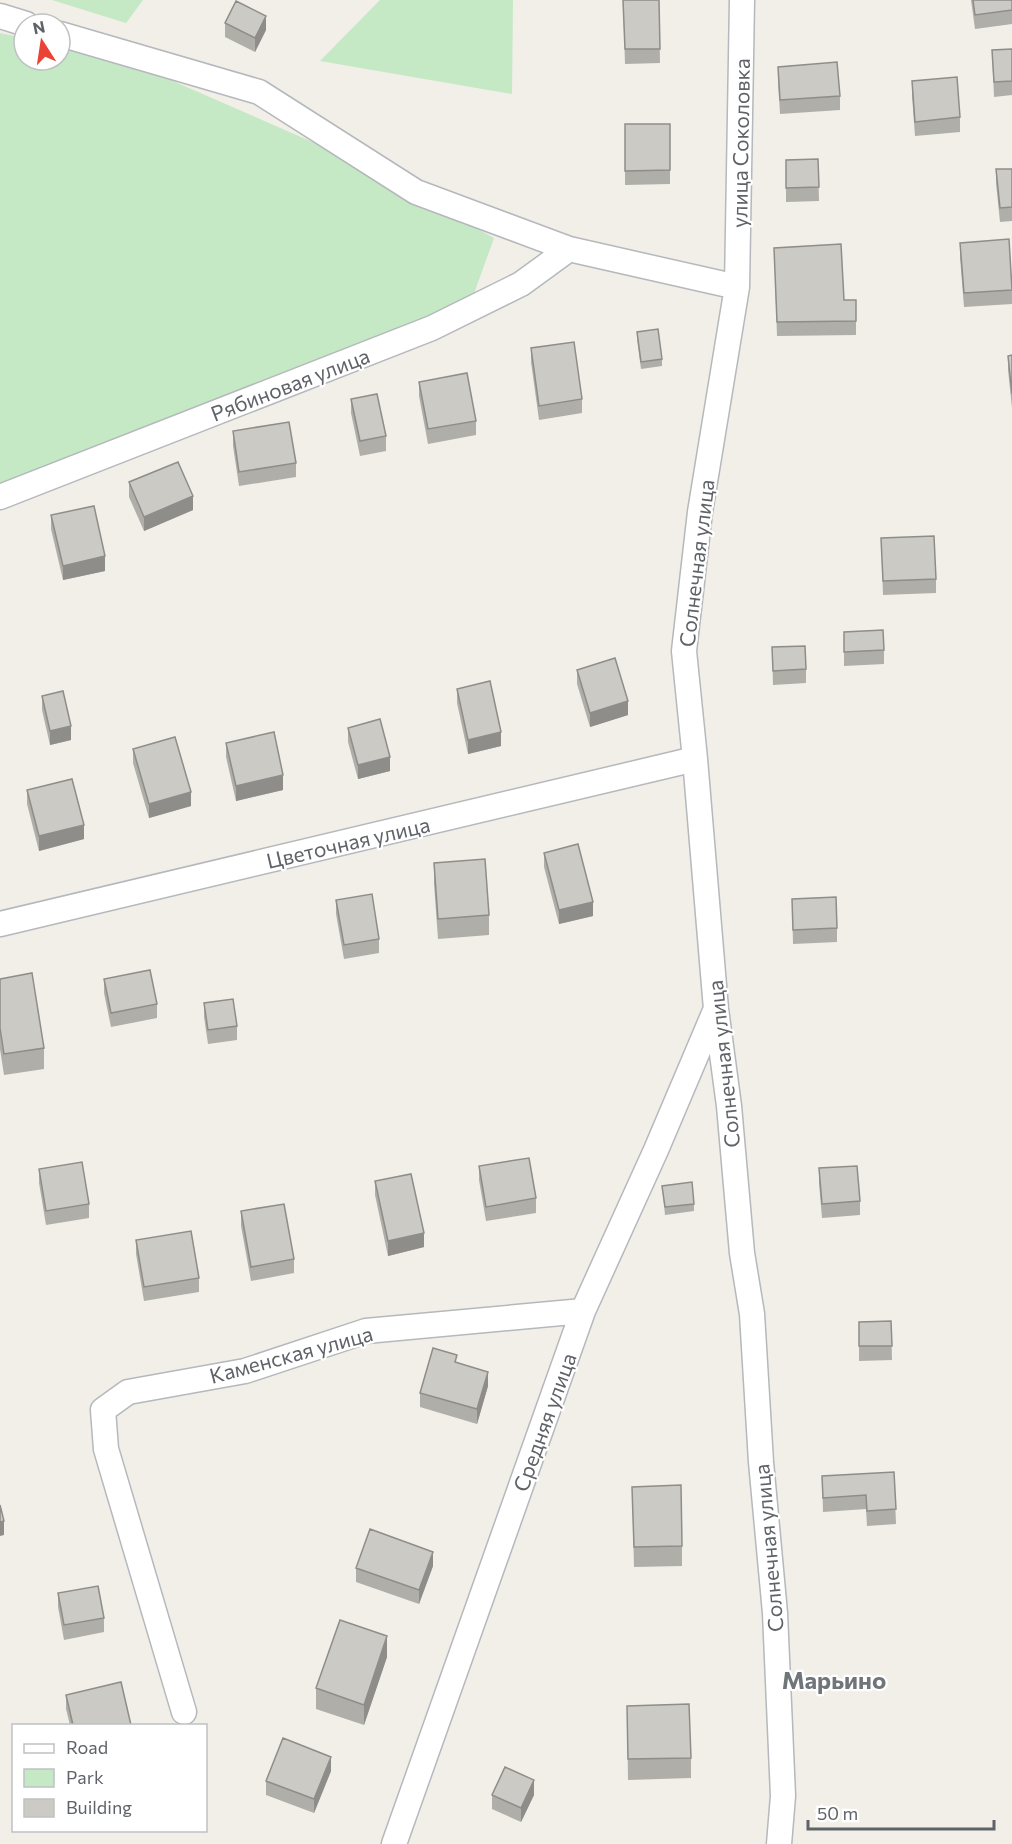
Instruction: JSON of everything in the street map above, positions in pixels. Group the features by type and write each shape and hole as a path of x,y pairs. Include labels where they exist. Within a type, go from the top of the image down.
{"street":[{"name":"улица Соколовка","path":"737,287 742,0"},
{"path":"72,37 259,92 416,192 569,249 737,287"},
{"name":"Рябиновая улица","path":"0,497 432,328 521,284 569,249"},
{"name":"Солнечная улица","path":"737,287 700,512 684,651 716,1009 729,1106 742,1252 753,1314 761,1462 776,1624 783,1796 779,1844"},
{"name":"Цветочная улица","path":"0,924 695,759"},
{"name":"Средняя улица","path":"394,1844 583,1311 656,1150 716,1009"},
{"name":"Каменская улица","path":"184,1712 106,1449 103,1410 128,1392 245,1371 366,1331 583,1311"}],"green space":[{"path":"52,0 143,0 126,23"},
{"path":"380,0 513,0 512,94 320,61"},
{"path":"0,33 12,36 12,72 72,72 72,46 111,54 340,154 494,238 462,327 0,493"}],"building":[{"path":"623,0 659,0 660,49 625,49"},
{"path":"973,0 1012,0 1012,10 975,15"},
{"path":"236,1 266,16 255,38 225,23"},
{"path":"1012,49 1012,81 994,82 992,50"},
{"path":"837,62 840,96 780,100 778,67"},
{"path":"957,77 960,117 915,122 912,81"},
{"path":"625,124 670,124 670,170 625,171"},
{"path":"818,159 819,187 786,188 786,160"},
{"path":"996,169 1012,169 1012,207 1000,208"},
{"path":"1009,239 1012,290 964,293 960,243"},
{"path":"841,244 844,300 856,300 856,321 777,322 774,248"},
{"path":"658,329 662,359 641,362 637,332"},
{"path":"574,342 582,399 539,406 531,348"},
{"path":"1012,355 1012,394 1008,356"},
{"path":"467,373 476,421 428,429 419,382"},
{"path":"377,394 386,436 360,441 351,399"},
{"path":"289,422 296,463 239,472 233,431"},
{"path":"178,462 193,496 144,517 129,482"},
{"path":"94,506 105,556 63,566 51,515"},
{"path":"934,536 936,579 883,581 881,538"},
{"path":"883,630 884,650 844,652 844,632"},
{"path":"805,646 806,669 773,671 772,647"},
{"path":"615,658 628,701 590,713 577,670"},
{"path":"490,681 501,732 468,740 457,689"},
{"path":"63,691 71,726 50,731 42,696"},
{"path":"380,719 390,757 358,765 348,728"},
{"path":"274,732 283,775 236,786 226,743"},
{"path":"175,737 191,792 149,804 133,749"},
{"path":"72,779 84,825 39,836 27,790"},
{"path":"578,844 593,902 559,910 544,853"},
{"path":"485,859 489,915 438,919 434,863"},
{"path":"372,894 379,939 344,945 336,900"},
{"path":"836,897 837,928 793,930 792,899"},
{"path":"150,970 157,1004 111,1013 104,979"},
{"path":"32,973 44,1048 4,1054 0,1028 0,979"},
{"path":"233,999 237,1026 208,1030 204,1003"},
{"path":"529,1158 536,1198 486,1207 479,1166"},
{"path":"82,1162 89,1204 46,1211 39,1169"},
{"path":"857,1166 860,1201 822,1204 819,1168"},
{"path":"411,1174 424,1233 388,1241 375,1181"},
{"path":"692,1182 694,1204 665,1207 662,1186"},
{"path":"284,1204 294,1259 251,1267 241,1211"},
{"path":"191,1231 199,1278 144,1287 136,1240"},
{"path":"891,1321 892,1346 859,1346 859,1322"},
{"path":"433,1348 457,1355 455,1362 488,1372 477,1409 420,1393"},
{"path":"894,1472 896,1509 867,1511 866,1495 823,1498 822,1476"},
{"path":"681,1485 682,1546 634,1547 632,1487"},
{"path":"0,1505 4,1521 0,1522"},
{"path":"370,1529 433,1552 419,1590 356,1568"},
{"path":"98,1586 104,1618 64,1625 58,1593"},
{"path":"340,1620 387,1636 364,1705 316,1688"},
{"path":"121,1682 131,1724 73,1724 66,1695"},
{"path":"689,1704 691,1758 628,1759 627,1706"},
{"path":"283,1738 331,1757 314,1799 266,1781"},
{"path":"505,1767 534,1780 521,1808 492,1795"}],"district":[{"name":"Марьино","path":"834,1679"}]}
